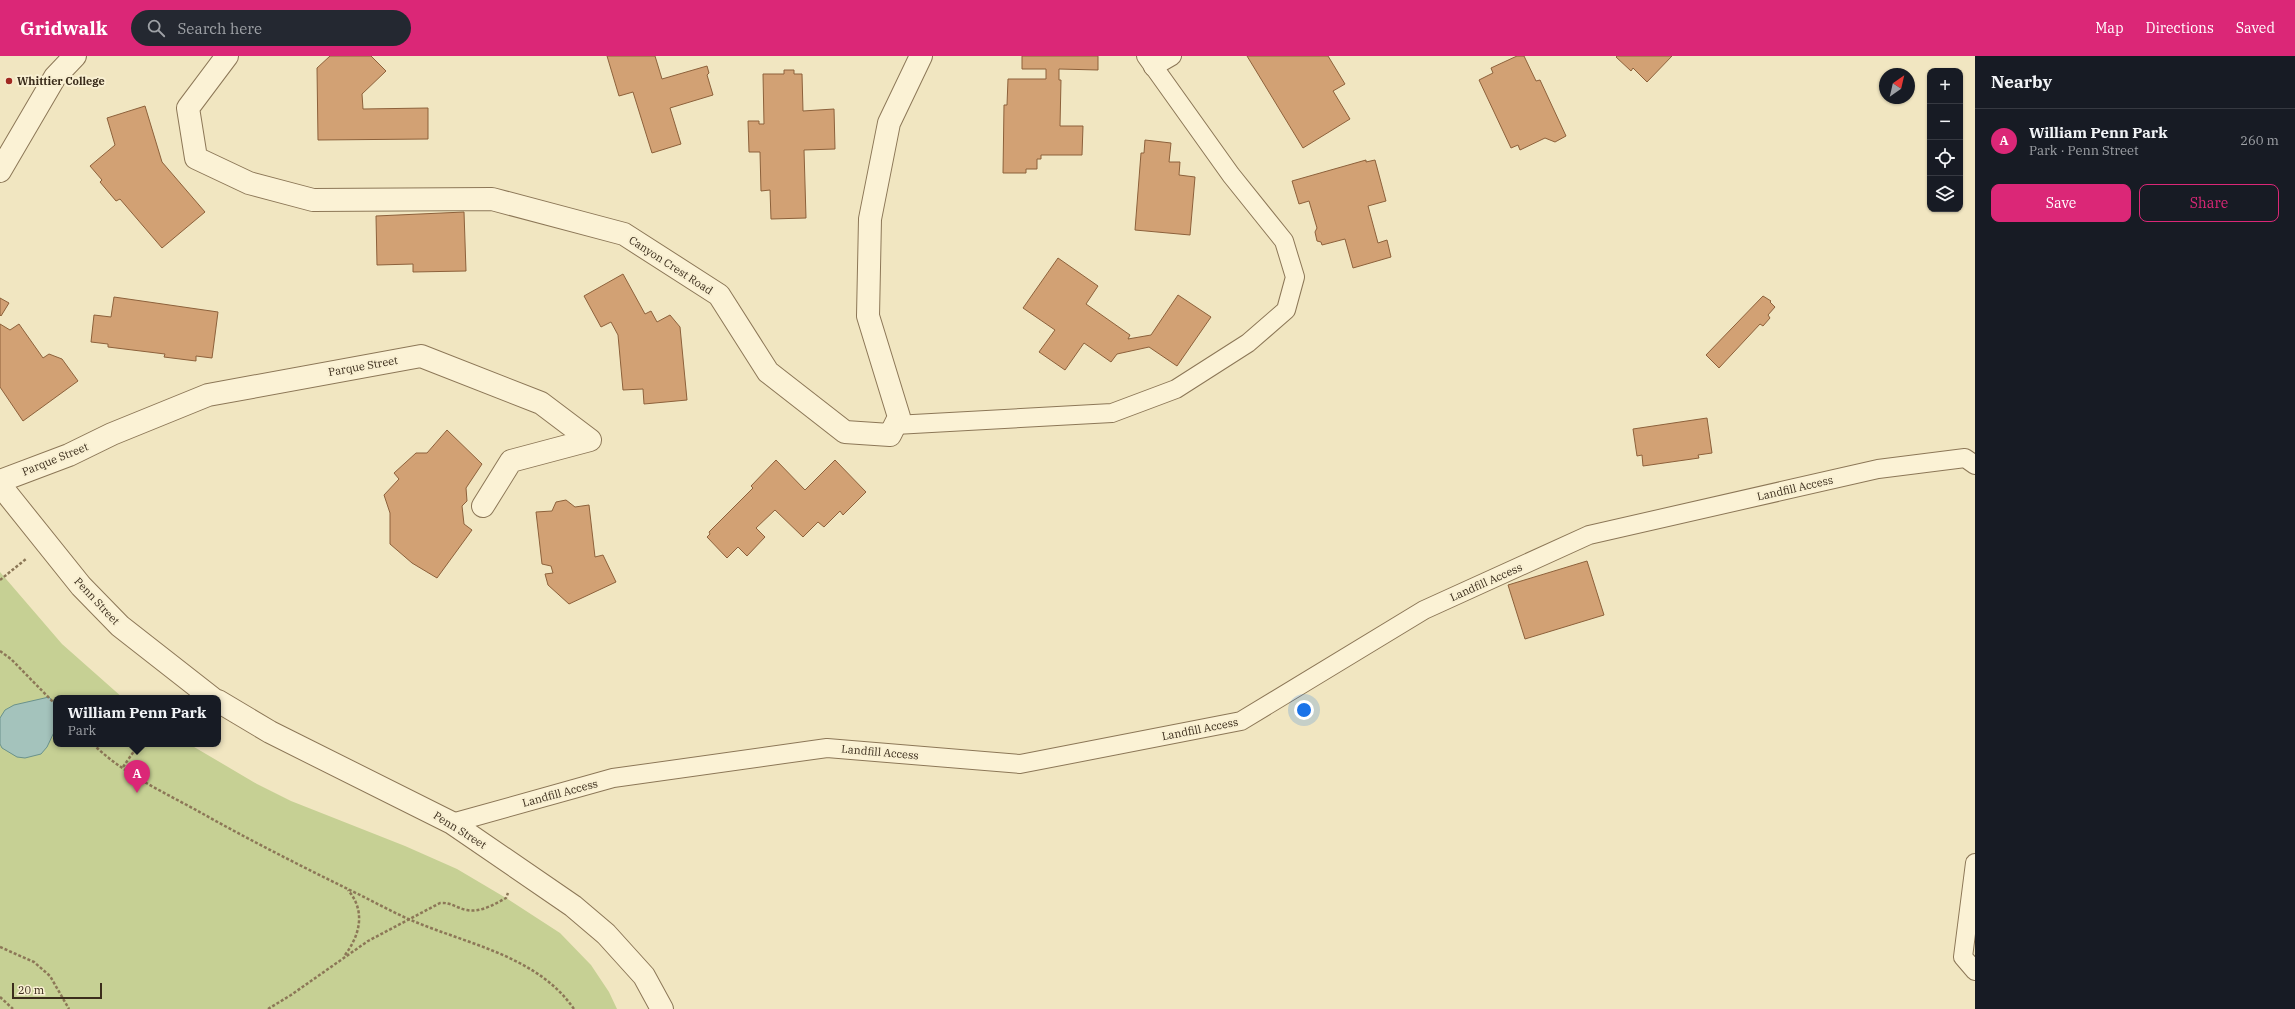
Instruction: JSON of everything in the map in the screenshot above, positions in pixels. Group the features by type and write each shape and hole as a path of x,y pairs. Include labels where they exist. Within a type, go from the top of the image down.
{"street":[{"path":"0,172 55,77 75,56"},
{"name":"Canyon Crest Road","path":"227,56 188,108 196,158 249,184 313,200 492,199 624,234 719,295 768,372 845,432 890,435 895,426"},
{"path":"895,426 899,417 868,316 870,219 889,122 921,56"},
{"name":"Parque Street","path":"0,481 69,455 112,434 208,395 421,356 541,403 590,440 511,461 483,506"},
{"name":"Penn Street","path":"0,485 81,586 120,626 208,695"},
{"name":"Penn Street","path":"221,703 270,732 452,823 520,869 573,906 606,934 644,976 662,1009"}],"lane":[{"path":"895,426 1112,413 1176,388 1248,343 1286,310 1295,277 1284,241 1232,175 1150,62 1172,56"},
{"name":"Landfill Access","path":"452,823 613,778 827,748 1020,764 1241,721 1424,610 1589,535 1878,468 1965,458 1975,465"},
{"path":"1975,863 1963,957 1975,971"}],"path":[{"path":"0,580 46,542"},
{"path":"0,651 11,659 53,702"},
{"path":"97,747 123,767 242,836 409,919 522,964 545,978 566,997 574,1009"},
{"path":"123,767 137,747"},
{"path":"268,1009 291,995 344,957 409,919 440,903 449,902 468,910 477,910 493,905 506,898 520,869"},
{"path":"344,957 354,942 360,919 352,896 346,888"},
{"path":"0,947 34,962 50,976 69,1009"},
{"path":"0,997 13,1009"}],"green space":[{"path":"0,572 62,644 120,695 53,695 53,747 194,747 257,784 291,801 405,846 457,869 506,898 560,933 591,965 609,992 617,1009 0,1009"}],"water":[{"path":"49,697 53,702 53,734 47,747 41,754 25,758 17,757 2,748 0,744 0,718 5,710 14,705"}],"building":[{"path":"330,56 371,56 386,71 362,94 363,109 428,108 428,139 318,140 317,68"},
{"path":"607,56 655,56 662,79 707,66 709,73 707,75 713,95 670,108 681,144 652,153 633,92 619,96"},
{"path":"1022,56 1098,56 1098,70 1059,69 1059,80 1061,80 1060,126 1083,126 1082,155 1041,155 1041,159 1037,159 1037,169 1026,169 1026,173 1003,173 1004,105 1007,105 1008,79 1046,79 1046,69 1022,69"},
{"path":"1247,56 1328,56 1345,84 1333,91 1350,119 1303,148"},
{"path":"1517,56 1524,56 1536,81 1540,80 1566,136 1555,142 1545,138 1520,150 1518,145 1511,148 1479,80 1493,73 1491,68"},
{"path":"1672,56 1647,82 1633,68 1631,71 1616,57"},
{"path":"784,70 794,70 794,74 802,74 803,111 834,109 835,149 804,150 806,218 771,219 770,190 761,191 760,152 749,152 748,121 759,121 759,124 764,124 763,74 784,74"},
{"path":"145,106 162,162 205,212 162,248 120,199 116,201 100,182 102,180 90,166 115,145 107,118"},
{"path":"1145,140 1171,143 1169,162 1180,162 1179,175 1195,177 1190,235 1135,230 1141,153 1144,153"},
{"path":"1366,160 1366,162 1375,160 1386,201 1368,206 1378,243 1387,240 1391,257 1353,268 1345,239 1322,245 1321,242 1317,241 1315,232 1317,228 1309,201 1299,204 1292,181"},
{"path":"464,212 466,271 413,272 413,264 377,265 376,216"},
{"path":"1058,258 1098,286 1086,304 1130,335 1128,339 1151,335 1178,295 1211,317 1177,366 1149,347 1117,354 1111,362 1084,343 1065,370 1039,352 1055,330 1023,308"},
{"path":"623,274 645,314 651,311 657,322 670,315 680,327 687,400 644,404 643,389 623,390 618,335 611,322 601,327 584,296"},
{"path":"1763,296 1771,301 1770,302 1775,307 1768,315 1770,318 1763,326 1760,324 1719,368 1706,355"},
{"path":"114,297 218,312 212,358 196,356 196,361 164,357 165,354 108,347 108,344 91,342 94,315 111,317"},
{"path":"0,298 9,303 1,316 0,315"},
{"path":"0,324 10,330 19,324 43,358 49,354 62,359 78,381 23,421 0,387"},
{"path":"1707,418 1712,453 1698,455 1699,458 1643,466 1642,455 1637,456 1633,429"},
{"path":"447,430 482,464 466,488 467,501 462,506 464,524 472,530 437,578 412,563 390,544 390,513 384,495 399,479 394,473 416,453 427,453"},
{"path":"776,460 805,490 835,460 866,492 843,515 840,511 824,527 818,522 803,537 775,510 756,528 765,537 747,556 738,547 727,558 707,537 710,534 709,532 753,488 751,486"},
{"path":"566,500 575,507 589,505 595,557 603,555 616,582 569,604 548,585 545,574 553,573 551,566 542,564 536,512 552,511 556,502"},
{"path":"1587,561 1604,615 1525,639 1508,585"}],"place":[{"name":"Whittier College","path":"9,81"},
{"name":"William Penn Park","path":"137,793"}]}
